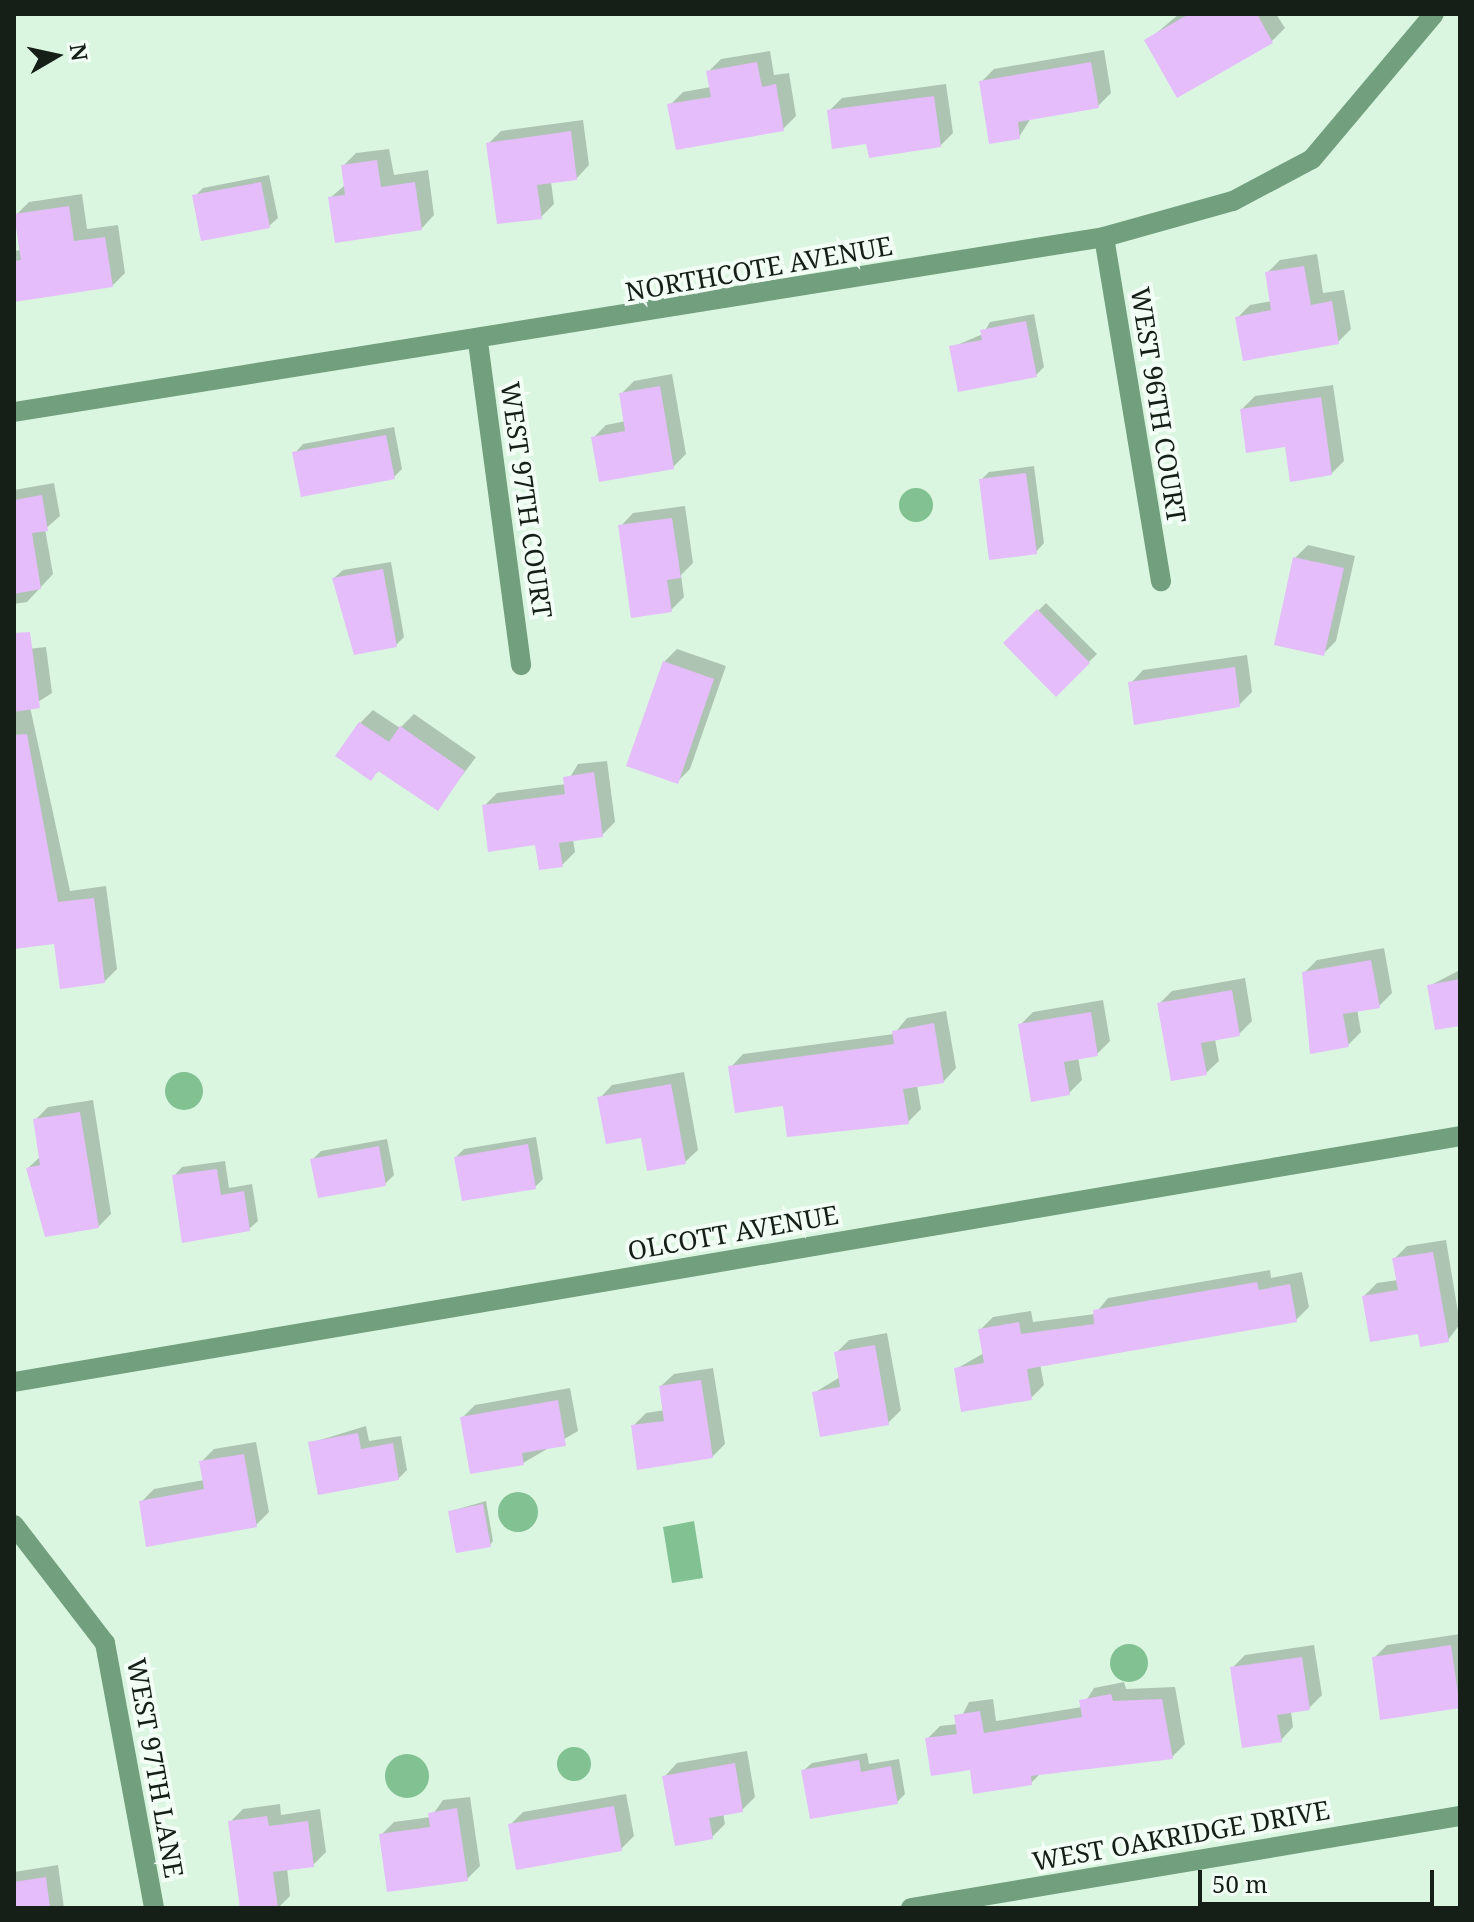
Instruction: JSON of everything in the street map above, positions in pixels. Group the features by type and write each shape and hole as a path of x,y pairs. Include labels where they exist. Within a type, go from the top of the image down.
{"street":[{"name":"NORTHCOTE AVENUE","path":"14,412 478,342 1104,237 1233,201 1312,159 1434,14"},
{"name":"WEST 96TH COURT","path":"1104,237 1161,581"},
{"name":"WEST 97TH COURT","path":"478,342 521,665"},
{"name":"OLCOTT AVENUE","path":"14,1382 1460,1136"},
{"name":"WEST 97TH LANE","path":"14,1525 105,1643 154,1908"},
{"name":"WEST OAKRIDGE DRIVE","path":"911,1908 1460,1816"}],"shaded area":[{"path":"916,488 928,493 933,505 928,517 916,522 904,517 899,505 904,493"},
{"path":"184,1072 197,1078 203,1091 197,1104 184,1110 171,1104 165,1091 171,1078"},
{"path":"518,1492 532,1498 538,1512 532,1526 518,1532 504,1526 498,1512 504,1498"},
{"path":"694,1521 703,1578 672,1583 663,1527"},
{"path":"1129,1644 1142,1650 1148,1663 1142,1676 1129,1682 1116,1676 1110,1663 1116,1650"},
{"path":"574,1747 586,1752 591,1764 586,1776 574,1781 562,1776 557,1764 562,1752"},
{"path":"407,1754 422,1761 429,1776 422,1791 407,1798 392,1791 385,1776 392,1761"}],"building":[{"path":"1189,14 1257,14 1273,43 1177,98 1144,40"},
{"path":"757,62 762,87 776,84 784,131 676,150 667,104 711,97 706,71"},
{"path":"1091,62 1099,108 1018,122 1020,139 989,144 979,81"},
{"path":"934,96 941,147 869,158 866,144 832,149 827,110"},
{"path":"571,131 577,180 537,185 542,219 497,224 486,143"},
{"path":"377,160 381,187 415,182 422,230 335,243 328,197 345,195 341,165"},
{"path":"261,182 270,228 201,241 192,195"},
{"path":"69,206 74,241 105,237 113,287 14,302 14,261 21,260 14,214"},
{"path":"1304,266 1311,305 1332,301 1339,344 1243,361 1235,317 1271,310 1265,272"},
{"path":"1026,321 1037,377 958,392 949,346 982,340 980,330"},
{"path":"660,386 674,469 599,482 591,437 625,431 619,393"},
{"path":"1321,397 1332,475 1290,482 1285,447 1246,453 1240,409"},
{"path":"386,435 395,479 301,497 292,452"},
{"path":"1026,473 1037,554 989,560 979,479"},
{"path":"42,495 48,531 32,533 41,589 14,594 14,500"},
{"path":"672,518 681,578 667,580 672,612 631,618 618,525"},
{"path":"1293,557 1344,568 1324,656 1274,645"},
{"path":"383,569 397,647 354,655 332,578"},
{"path":"1037,609 1090,663 1056,697 1003,643"},
{"path":"30,632 40,708 14,712 14,633"},
{"path":"663,661 714,679 678,784 626,766"},
{"path":"1235,667 1240,707 1134,725 1128,682"},
{"path":"359,722 389,742 400,726 465,771 438,811 378,771 371,781 335,756"},
{"path":"27,734 58,902 94,898 105,983 60,989 54,944 14,949 14,735"},
{"path":"594,772 603,837 559,843 563,867 539,870 535,845 488,852 482,805 565,794 563,777"},
{"path":"1371,960 1380,1008 1343,1014 1349,1047 1310,1054 1302,972"},
{"path":"1460,979 1460,1026 1435,1030 1427,985"},
{"path":"1232,990 1240,1036 1201,1043 1207,1075 1171,1081 1157,1003"},
{"path":"1091,1012 1098,1056 1064,1062 1070,1095 1031,1102 1018,1024"},
{"path":"934,1023 944,1083 903,1089 909,1124 787,1137 783,1106 735,1113 728,1066 894,1044 892,1031"},
{"path":"671,1084 686,1164 647,1171 641,1138 606,1144 597,1097"},
{"path":"80,1112 99,1228 45,1237 26,1168 40,1165 33,1119"},
{"path":"528,1144 536,1189 462,1201 454,1157"},
{"path":"379,1146 386,1186 318,1198 310,1159"},
{"path":"217,1169 221,1195 244,1191 250,1231 182,1243 172,1175"},
{"path":"1433,1252 1449,1342 1420,1347 1418,1334 1370,1342 1362,1296 1398,1290 1392,1258"},
{"path":"1257,1282 1259,1290 1290,1284 1297,1322 1027,1369 1032,1400 961,1412 954,1368 984,1363 978,1329 1019,1322 1021,1334 1094,1324 1093,1310"},
{"path":"875,1345 889,1425 820,1437 812,1392 840,1387 834,1352"},
{"path":"701,1380 713,1458 637,1470 631,1425 664,1421 659,1386"},
{"path":"558,1400 566,1446 522,1453 524,1465 470,1474 460,1417"},
{"path":"358,1433 361,1449 393,1443 399,1480 318,1495 308,1442"},
{"path":"244,1454 257,1527 146,1547 139,1501 204,1489 199,1461"},
{"path":"483,1504 491,1547 456,1553 448,1511"},
{"path":"1451,1645 1460,1708 1380,1720 1372,1657"},
{"path":"1302,1657 1310,1710 1277,1715 1282,1742 1242,1748 1230,1667"},
{"path":"1111,1694 1113,1701 1162,1699 1173,1759 1031,1776 1032,1785 973,1794 970,1770 931,1776 925,1738 957,1734 954,1715 980,1711 984,1733 1082,1717 1079,1700"},
{"path":"859,1760 861,1772 891,1766 898,1804 810,1819 801,1770"},
{"path":"735,1763 743,1812 709,1818 713,1839 675,1846 662,1776"},
{"path":"614,1806 622,1851 516,1870 508,1824"},
{"path":"457,1808 468,1881 387,1892 379,1834 430,1827 428,1813"},
{"path":"267,1816 269,1826 308,1821 314,1867 273,1872 278,1908 240,1908 228,1821"},
{"path":"46,1877 50,1908 14,1908 14,1882"}]}
